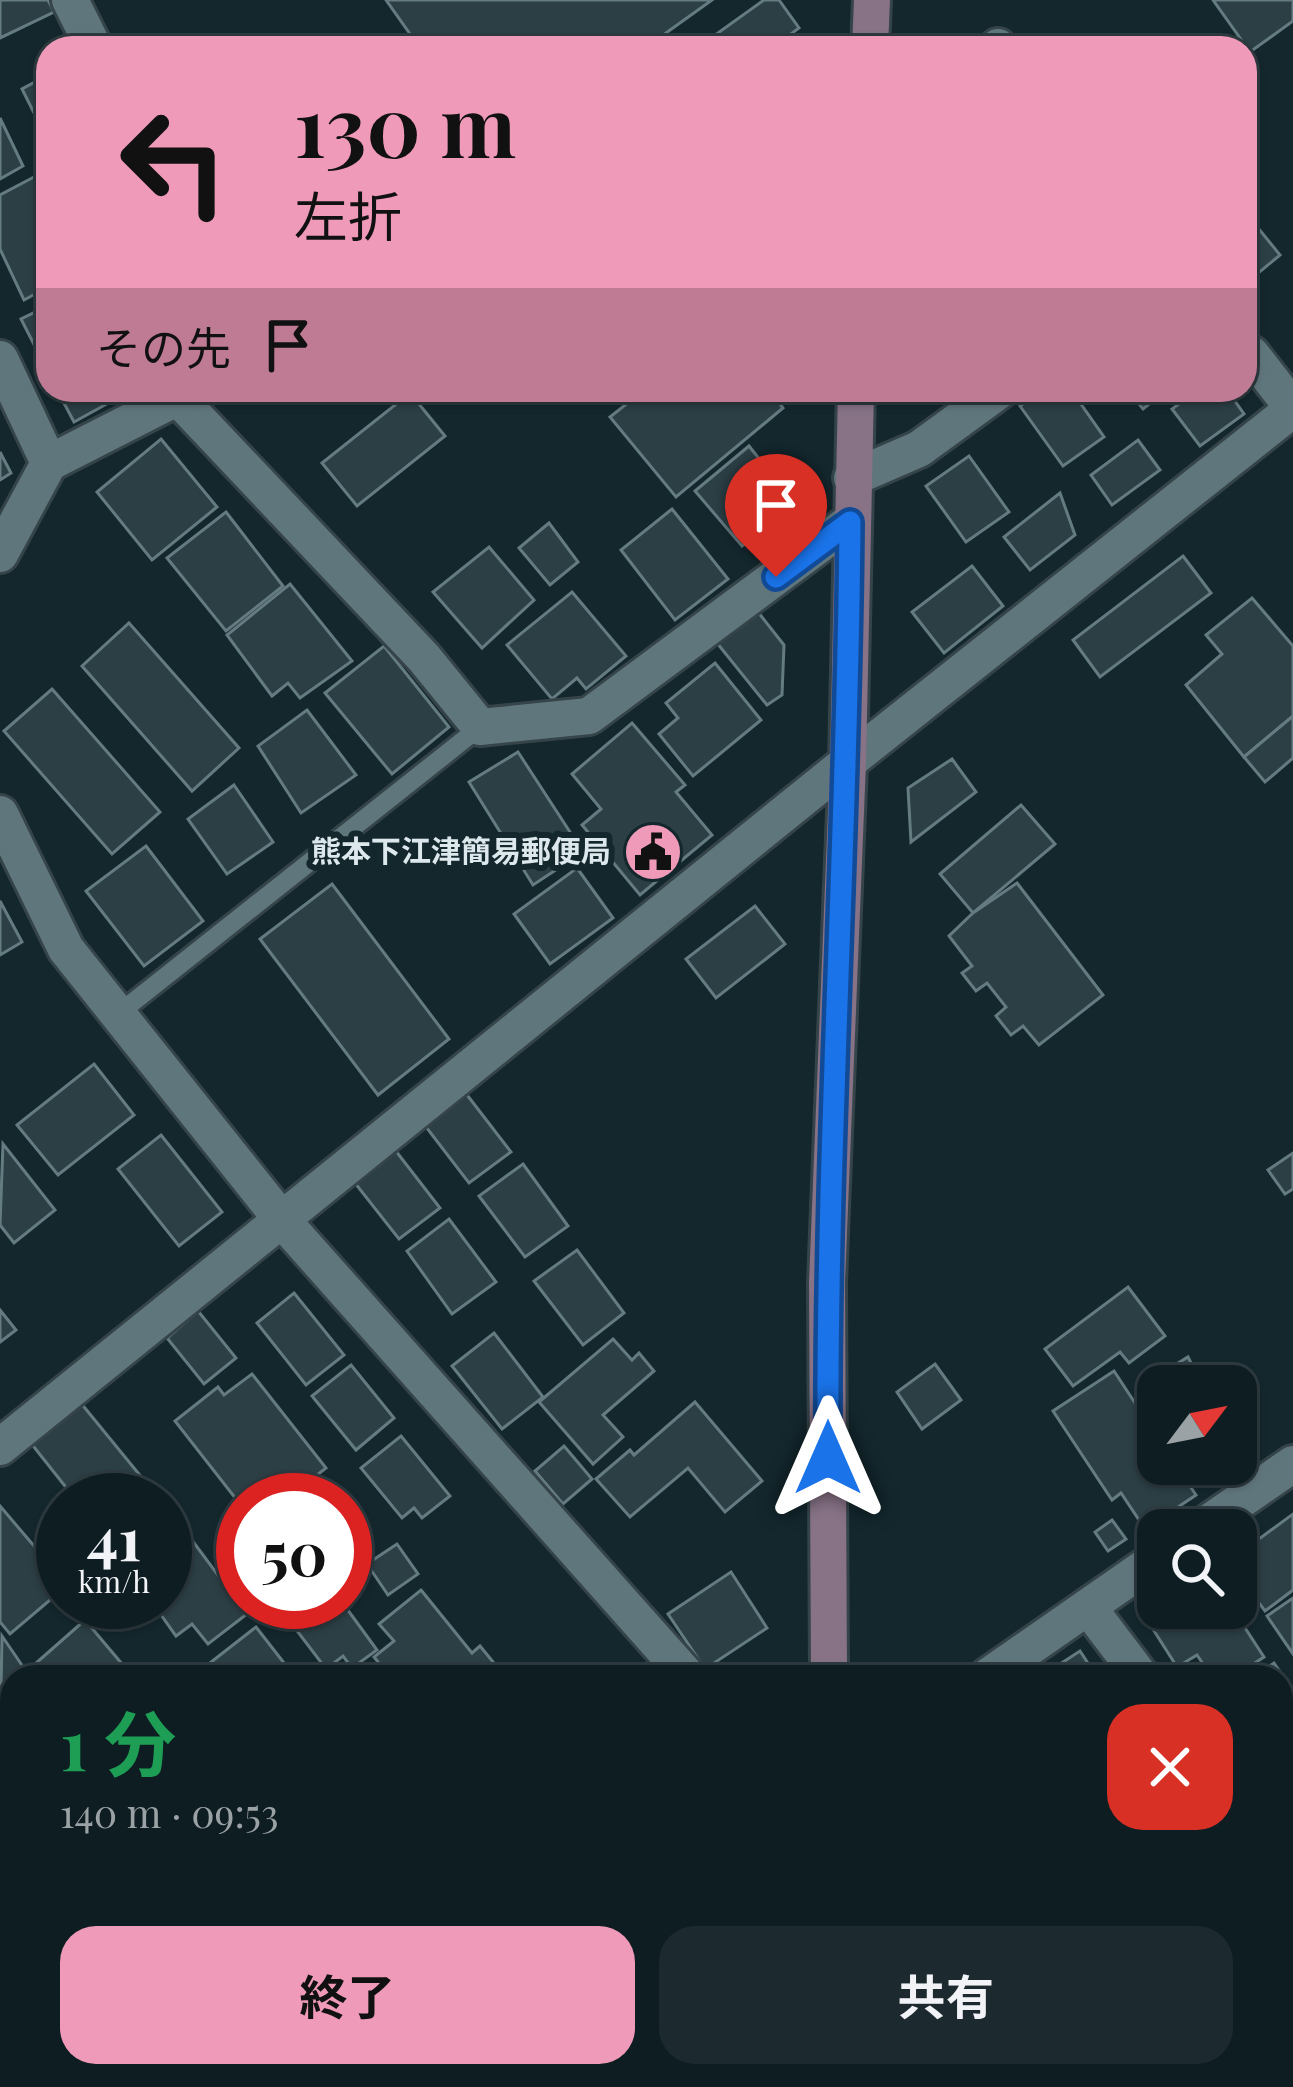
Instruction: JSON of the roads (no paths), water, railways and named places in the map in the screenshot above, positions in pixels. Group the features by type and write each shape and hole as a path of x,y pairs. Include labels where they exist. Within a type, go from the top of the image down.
{"main road":[{"path":"870,36 872,0"},
{"path":"829,1665 827,1282 848,762 855,402"}],"street":[{"path":"70,0 88,36"},
{"path":"0,359 49,463"},
{"path":"0,1447 1293,408 1257,362"},
{"path":"0,554 49,463 171,402"},
{"path":"191,402 424,658 480,727 589,716 850,522"},
{"path":"852,478 919,449 984,402"},
{"path":"0,814 66,949 282,1220 677,1665"},
{"path":"1228,1509 1293,1464"},
{"path":"1003,1665 1137,1573"},
{"path":"1088,1607 1132,1665"}],"lane":[{"path":"118,1014 480,727"}],"place":[{"name":"熊本下江津簡易郵便局","path":"653,852"}]}
